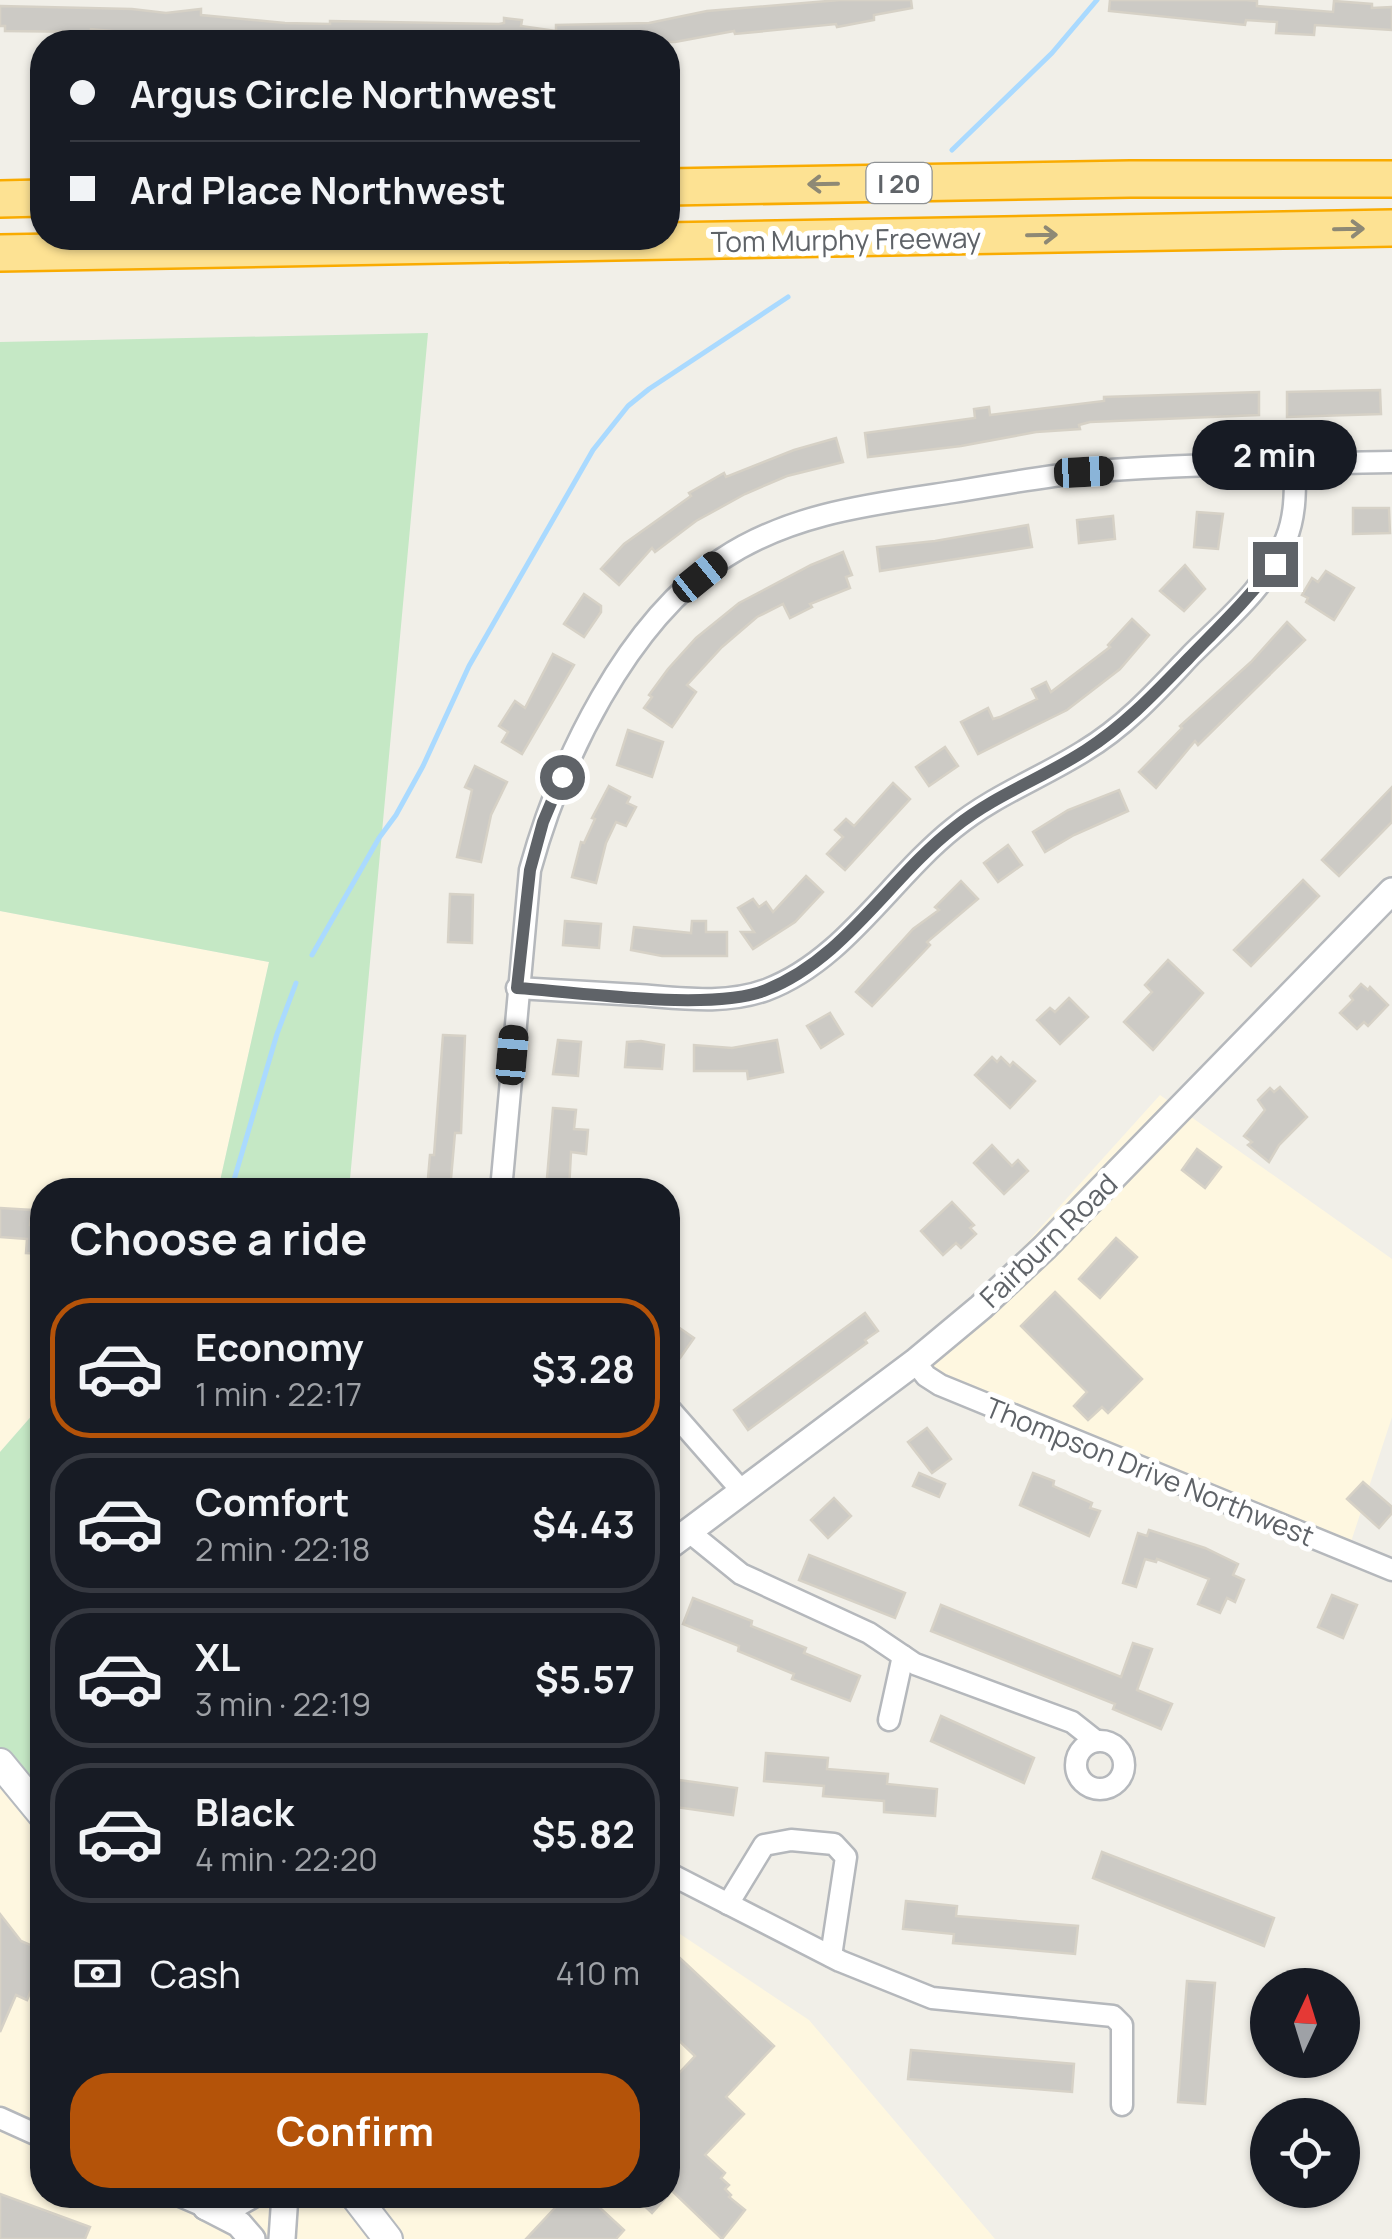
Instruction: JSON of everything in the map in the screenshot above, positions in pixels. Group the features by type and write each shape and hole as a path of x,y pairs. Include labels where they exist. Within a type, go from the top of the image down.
{"highway":[{"path":"1130,179 1392,162"},
{"name":"Tom Murphy Freeway","path":"680,187 1392,179"},
{"path":"0,199 30,198"},
{"name":"Tom Murphy Freeway","path":"680,240 1392,228"},
{"name":"Tom Murphy Freeway","path":"0,252 116,250"}],"main road":[{"path":"0,1763 30,1799"},
{"path":"364,2208 388,2239"}],"street":[{"path":"502,1178 530,870 543,822 562,777 638,639 677,596 722,559 790,524 857,506 1084,472 1392,462"},
{"path":"517,988 716,1000 764,991 806,970 956,826 998,797 1085,751 1126,722 1253,593 1275,564 1288,536 1294,506 1295,464"},
{"name":"Fairburn Road","path":"680,1537 915,1362 981,1307 1392,891"},
{"name":"Thompson Drive Northwest","path":"915,1362 926,1376 940,1384 1392,1570"},
{"path":"680,1421 741,1490"},
{"path":"680,1540 740,1574 869,1633 915,1664 1072,1722 1096,1741"},
{"path":"889,1720 904,1656"},
{"path":"728,1904 764,1845 791,1840 834,1844 846,1857 831,1956"},
{"path":"680,1879 831,1956 932,1998 1113,2016 1122,2025 1122,2106"},
{"path":"0,2118 30,2132"},
{"path":"208,2208 239,2224 252,2239"},
{"path":"282,2239 285,2208"}],"shaded area":[{"path":"0,911 269,962 221,1178 30,1178 30,1418 0,1452"},
{"path":"1160,1095 1392,1259 1392,1417 1345,1560 913,1369"},
{"path":"0,1782 30,1821 30,2208 680,2208 680,1934 809,2020 995,2239 0,2239"}],"green space":[{"path":"428,333 350,1178 221,1178 269,962 0,911 0,342"},
{"path":"30,1418 30,1821 0,1782 0,1452"}],"building":[{"path":"840,0 911,0 912,8 837,27 836,24 735,34 734,31 680,41 680,30 556,30 556,25 649,23 707,11"},
{"path":"1110,0 1246,0 1257,1 1257,6 1333,12 1334,1 1372,4 1372,8 1392,7 1392,30 1315,25 1314,35 1276,33 1277,22 1246,20 1245,25 1109,11"},
{"path":"0,6 166,13 201,9 201,15 285,23 499,24 504,23 504,18 522,20 521,26 549,30 5,31 5,26 0,26"},
{"path":"1380,390 1381,414 1287,417 1287,392"},
{"path":"1259,392 1259,415 1090,422 1079,425 1080,429 868,457 865,433 975,418 974,409 989,407 990,415 1104,401 1104,397"},
{"path":"836,438 843,462 787,476 745,494 696,521 655,552 652,548 619,585 601,569 624,544 691,496 689,493 724,473 726,477"},
{"path":"1353,508 1389,508 1390,533 1353,534"},
{"path":"1197,512 1223,514 1218,549 1194,547"},
{"path":"1113,516 1115,539 1079,543 1077,520"},
{"path":"1028,525 1032,547 880,571 877,547"},
{"path":"843,552 852,575 846,577 850,588 810,604 812,607 790,618 783,604 757,617 687,685 696,692 672,727 644,708 668,669 696,638 739,603"},
{"path":"1185,565 1205,589 1184,611 1160,591"},
{"path":"1326,571 1354,588 1334,620 1306,602 1308,598 1302,595 1312,578 1318,582"},
{"path":"584,594 601,606 601,612 584,637 564,624"},
{"path":"1132,619 1149,635 1120,669 1067,710 978,754 961,722 988,708 993,719 1000,717 1037,699 1032,689 1046,682 1051,692 1110,647"},
{"path":"1287,622 1305,640 1198,745 1195,741 1156,788 1139,772 1180,726 1251,662"},
{"path":"553,654 574,665 522,754 502,742 508,732 499,726 515,701 525,708"},
{"path":"628,730 663,742 652,777 617,765"},
{"path":"945,747 958,766 929,786 916,767"},
{"path":"475,766 507,782 491,815 481,862 457,857 472,790 465,787"},
{"path":"893,783 910,799 845,870 827,854 843,837 835,830 846,819 854,826"},
{"path":"609,786 630,797 627,803 636,807 626,826 616,822 596,883 572,877 581,842 584,843"},
{"path":"1392,787 1392,822 1339,876 1322,860"},
{"path":"1119,790 1128,811 1045,852 1033,832 1068,810"},
{"path":"1008,845 1022,865 998,882 984,863"},
{"path":"806,876 823,892 795,922 753,949 741,932 754,932 738,908 753,899 759,907 766,902 773,912"},
{"path":"1303,880 1319,896 1251,966 1234,950"},
{"path":"961,881 978,899 927,942 930,945 872,1006 856,992 913,929 939,910 935,907"},
{"path":"450,894 473,895 472,943 448,942"},
{"path":"565,921 601,924 599,948 563,945"},
{"path":"692,921 706,921 706,932 727,932 727,956 662,956 631,950 634,927 691,933"},
{"path":"1168,960 1203,993 1153,1050 1124,1022 1152,992 1145,985"},
{"path":"1361,984 1368,990 1370,987 1388,1005 1368,1026 1364,1022 1357,1029 1340,1013"},
{"path":"1069,998 1088,1017 1060,1044 1037,1020 1050,1008 1055,1012"},
{"path":"830,1013 843,1034 821,1048 807,1026"},
{"path":"443,1035 465,1036 461,1133 455,1133 451,1178 428,1178 430,1155 434,1155"},
{"path":"558,1040 581,1042 578,1076 553,1074"},
{"path":"777,1040 783,1072 748,1079 747,1071 694,1071 694,1045 732,1048"},
{"path":"627,1042 664,1045 662,1069 625,1067"},
{"path":"992,1057 997,1062 1001,1057 1010,1066 1013,1062 1035,1081 1010,1108 975,1075"},
{"path":"1280,1087 1307,1117 1279,1145 1269,1162 1248,1145 1252,1142 1244,1136 1265,1110 1258,1100 1270,1088 1274,1092"},
{"path":"553,1108 576,1110 574,1129 588,1130 586,1154 571,1152 570,1178 547,1178"},
{"path":"992,1145 1012,1166 1018,1160 1028,1171 1004,1194 974,1163"},
{"path":"1197,1149 1221,1167 1205,1188 1182,1170"},
{"path":"952,1202 974,1225 970,1228 976,1234 961,1248 956,1243 943,1255 921,1231"},
{"path":"0,1208 30,1210 30,1253 26,1253 27,1239 0,1237"},
{"path":"1116,1238 1137,1257 1100,1298 1079,1279"},
{"path":"1055,1292 1142,1379 1108,1413 1102,1407 1088,1420 1074,1406 1087,1392 1021,1326"},
{"path":"865,1313 878,1331 865,1340 867,1343 748,1430 734,1410"},
{"path":"680,1328 694,1338 680,1358"},
{"path":"927,1428 951,1459 932,1473 908,1442"},
{"path":"919,1473 945,1484 939,1497 913,1486"},
{"path":"1033,1473 1054,1481 1053,1486 1092,1503 1090,1508 1100,1511 1089,1536 1020,1505"},
{"path":"1363,1482 1392,1507 1392,1513 1379,1528 1347,1499"},
{"path":"834,1498 851,1516 828,1538 811,1520"},
{"path":"1149,1530 1205,1548 1238,1564 1233,1575 1244,1580 1235,1602 1227,1598 1220,1613 1198,1604 1209,1579 1157,1559 1145,1559 1136,1587 1123,1583 1138,1533 1147,1536"},
{"path":"809,1555 905,1593 895,1618 799,1580"},
{"path":"1332,1595 1357,1605 1343,1638 1318,1627"},
{"path":"693,1598 752,1621 751,1626 806,1648 804,1653 860,1676 850,1701 792,1679 794,1674 738,1651 739,1646 683,1624"},
{"path":"941,1605 1121,1677 1133,1643 1152,1649 1137,1690 1172,1704 1161,1729 1113,1709 1115,1704 931,1631"},
{"path":"941,1716 1034,1758 1024,1783 931,1741"},
{"path":"766,1753 828,1758 827,1769 888,1774 887,1784 937,1789 935,1816 884,1812 884,1801 823,1796 824,1786 764,1781"},
{"path":"680,1780 737,1788 733,1815 680,1808"},
{"path":"1102,1852 1274,1918 1264,1946 1093,1878"},
{"path":"906,1901 957,1906 956,1916 1078,1926 1075,1954 953,1943 954,1934 903,1929"},
{"path":"0,1914 21,1941 30,1945 30,1993 27,2000 16,1995 0,2032"},
{"path":"680,1958 774,2046 726,2097 744,2114 705,2155 725,2173 721,2178 729,2185 725,2189 729,2197 745,2210 722,2239 680,2199 680,2072 695,2056 680,2042"},
{"path":"1187,1981 1215,1983 1205,2104 1178,2102"},
{"path":"911,2050 1074,2064 1072,2092 908,2079"},
{"path":"0,2194 90,2227 85,2239 0,2239"},
{"path":"555,2208 600,2208 624,2230 616,2239 526,2239"}],"waterway":[{"path":"952,150 1052,53 1097,0"},
{"path":"312,955 396,815 469,666 593,450 628,406 649,389 788,297"},
{"path":"235,1178 296,983"}],"route":[{"path":"562,777 543,822 530,870 517,988 716,1000 764,991 806,970 956,826 998,797 1085,751 1126,722 1253,593 1275,564"}]}
